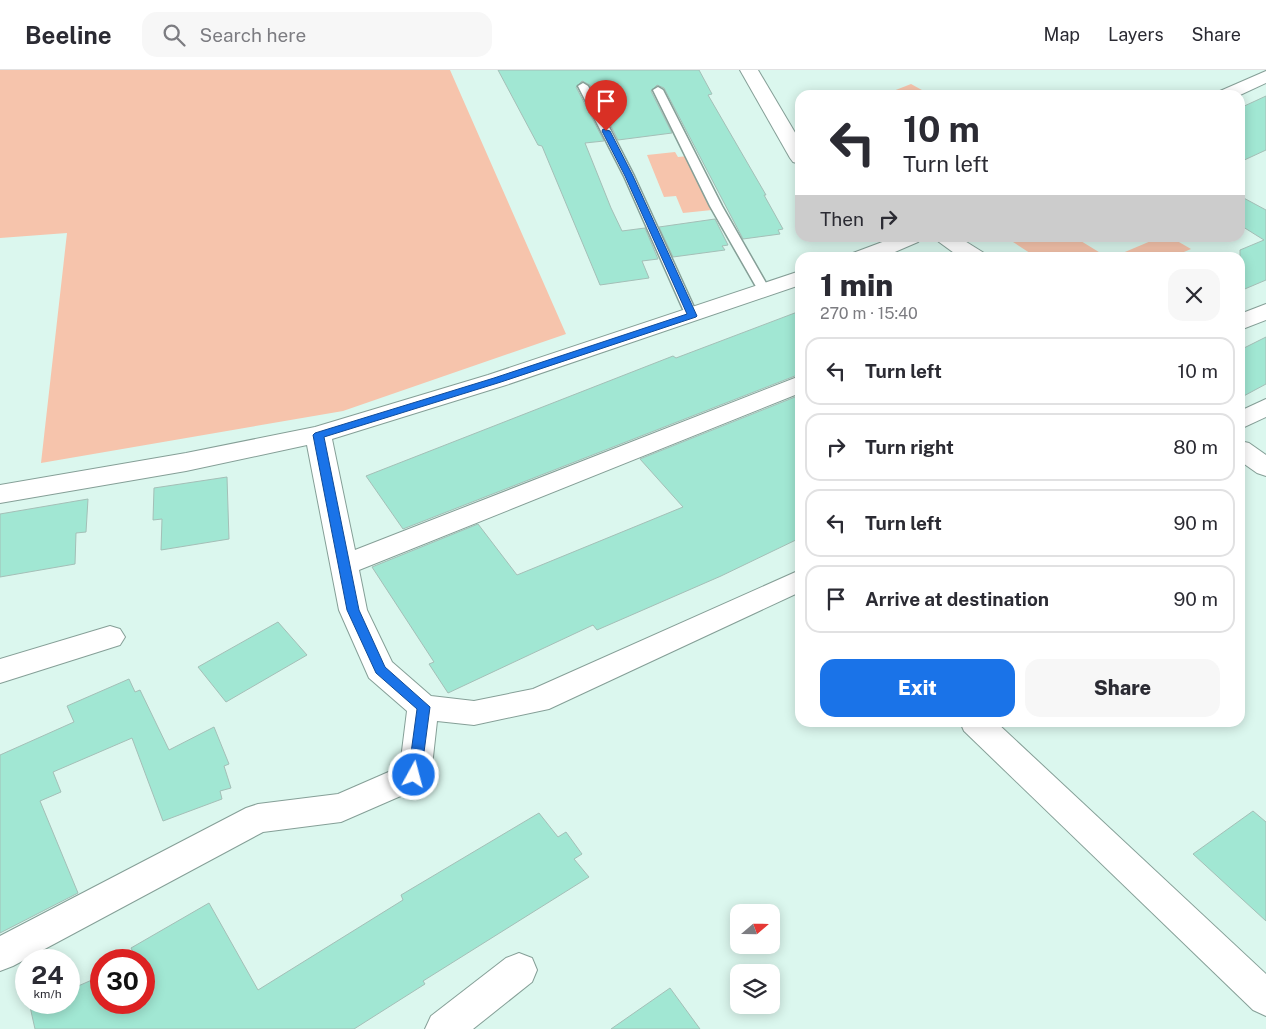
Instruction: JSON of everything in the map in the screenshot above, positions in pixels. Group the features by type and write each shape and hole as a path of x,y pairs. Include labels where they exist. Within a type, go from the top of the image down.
{"street":[{"path":"749,70 795,149"},
{"path":"1237,90 1266,76"},
{"path":"952,242 967,252"},
{"path":"0,494 186,462 318,435 497,380 692,316 795,280"},
{"path":"1245,321 1266,311"},
{"path":"344,565 795,386"},
{"path":"1245,418 1266,407"},
{"path":"318,435 353,610 380,670 423,707 474,713 538,700 795,582"},
{"path":"1245,452 1266,467"},
{"path":"0,671 110,637"},
{"path":"0,954 258,818 341,808 414,775 423,707"},
{"path":"980,727 1266,998"},
{"path":"444,1029 519,970"}],"lane":[{"path":"583,86 629,176 692,316"},
{"path":"658,90 716,206 764,290"}],"shaded area":[{"path":"0,70 450,70 566,334 343,411 41,463 67,233 0,238"},
{"path":"911,84 922,90 896,90"},
{"path":"675,152 678,157 689,156 712,210 683,213 676,196 664,197 647,155"},
{"path":"1013,242 1083,242 1099,252 1028,252"},
{"path":"1149,242 1179,242 1191,249 1184,252 1125,252"}],"building":[{"path":"498,70 699,70 712,94 708,95 766,195 764,195 783,229 778,230 780,234 743,239 664,88 657,85 651,91 672,133 618,140 590,85 582,81 576,87 604,141 585,143 611,208 622,231 645,228 658,259 642,261 649,278 600,285 542,146 538,145"},
{"path":"1266,96 1266,150 1245,160 1245,106"},
{"path":"1245,199 1266,210 1266,280 1245,289 1245,252 1240,252 1240,250 1264,240 1245,228"},
{"path":"715,219 728,245 722,246 725,250 673,257 659,227"},
{"path":"795,313 795,376 403,529 366,476 673,356 676,358"},
{"path":"1266,337 1266,384 1245,395 1245,348"},
{"path":"795,397 795,540 721,576 597,630 593,625 448,693 429,664 434,662 372,567 478,524 517,575 683,507 640,459"},
{"path":"227,477 229,539 161,550 162,519 153,520 154,488"},
{"path":"88,499 86,532 76,533 75,564 0,577 0,514"},
{"path":"278,622 307,655 226,702 198,667"},
{"path":"129,679 135,692 140,690 169,750 214,727 229,764 224,766 231,788 220,791 222,799 163,821 132,738 53,772 61,792 40,801 78,893 0,933 0,755 74,722 67,706"},
{"path":"1253,811 1266,822 1266,921 1193,854"},
{"path":"539,813 558,837 566,832 582,854 574,859 589,877 423,981 425,984 354,1029 35,1029 32,1014 80,1014 80,985 90,981 90,1014 155,1014 155,949 131,948 209,903 258,990 403,900 401,895"},
{"path":"670,988 700,1029 611,1029"}],"route":[{"path":"414,775 423,707 380,670 353,610 318,435 497,380 692,316 629,176 606,131"}]}
